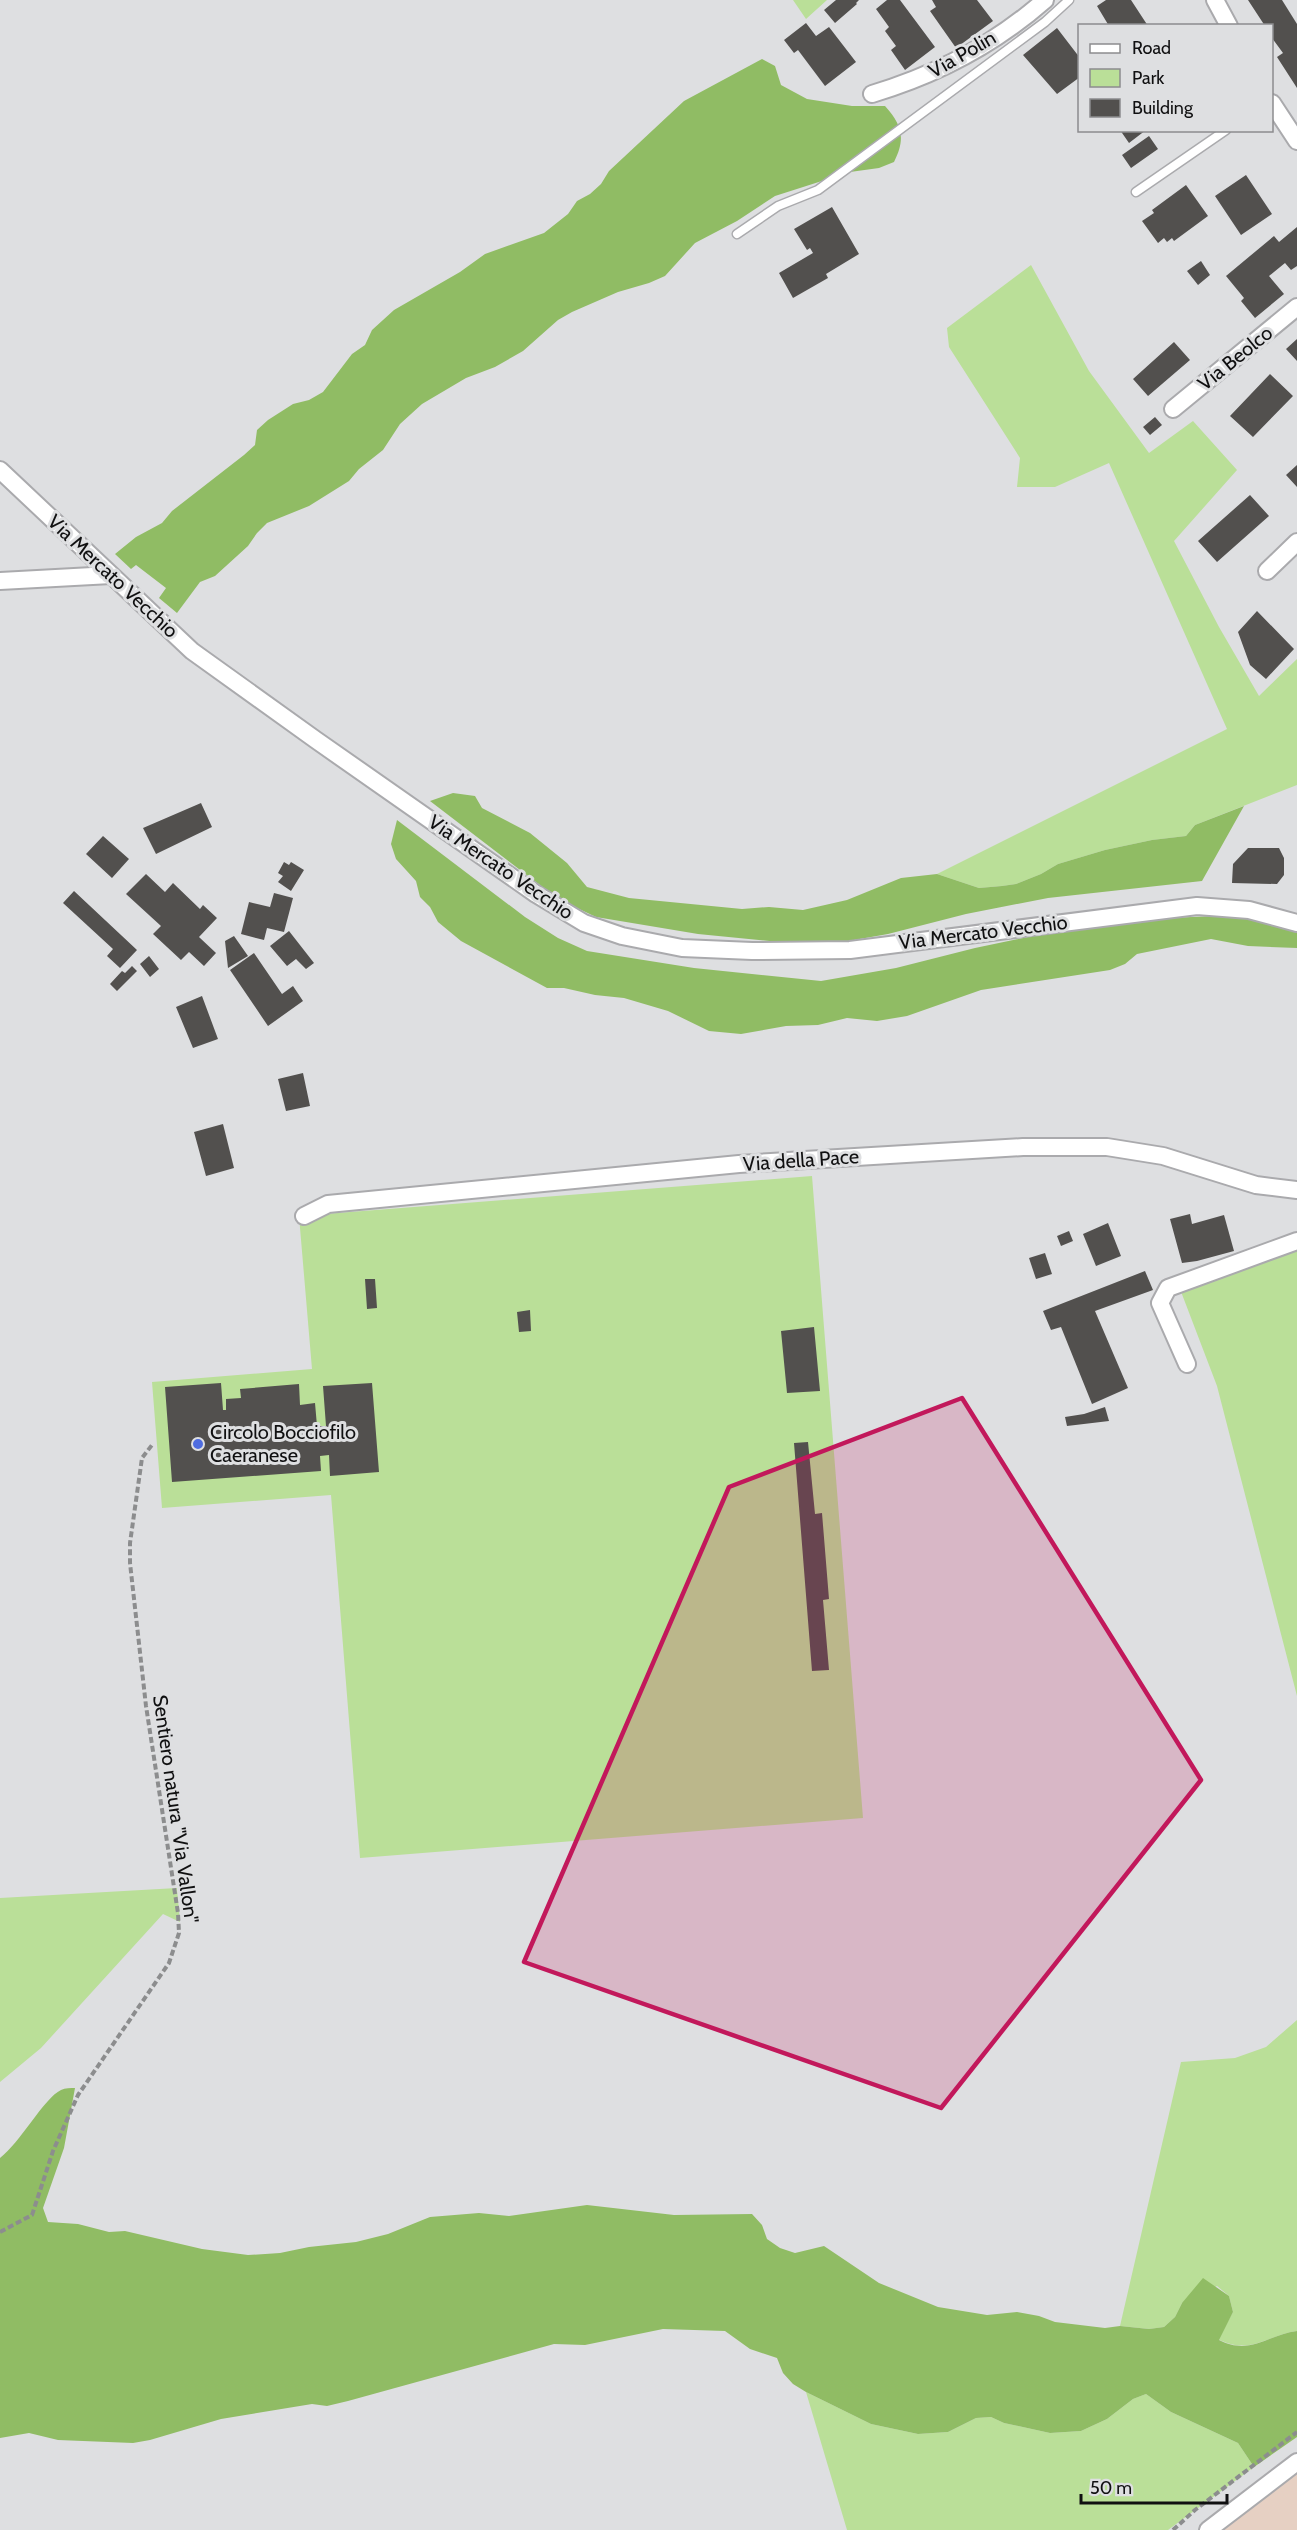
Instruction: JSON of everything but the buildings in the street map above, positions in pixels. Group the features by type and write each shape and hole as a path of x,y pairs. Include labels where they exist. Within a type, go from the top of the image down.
{"street":[{"name":"Via Polin","path":"872,94 911,82 960,60 1045,0"},
{"path":"1215,0 1228,24"},
{"path":"1273,105 1297,141"},
{"name":"Via Beolco","path":"1173,409 1297,307"},
{"name":"Via Mercato Vecchio","path":"0,470 192,651 536,894 584,923 622,936 682,948 752,951 850,950 1197,906 1249,910 1297,923"},
{"path":"1267,571 1297,542"},
{"path":"0,581 111,575"},
{"name":"Via della Pace","path":"303,1216 328,1204 727,1165 1023,1147 1107,1147 1163,1156 1257,1185 1297,1190"},
{"path":"1187,1364 1161,1303 1168,1288 1297,1242"},
{"path":"1208,2530 1297,2462"}],"lane":[{"path":"737,234 778,206 818,190 1045,22 1069,0"},
{"path":"1136,192 1223,132"}],"path":[{"name":"Sentiero natura \"Via Vallon\"","path":"0,2232 32,2216 53,2151 78,2095 169,1963 179,1933 178,1913 146,1706 130,1563 130,1543 142,1458 152,1445"},
{"path":"1173,2530 1195,2510 1297,2432"}],"highlighted area":[{"path":"962,1398 1201,1780 941,2108 524,1962 729,1487"}],"shaded area":[{"path":"1297,2473 1297,2530 1215,2530"}],"green space":[{"path":"793,0 827,0 806,19"},
{"path":"762,59 775,66 781,85 807,99 852,106 885,106 895,119 900,132 900,146 894,162 879,168 850,172 775,196 737,221 695,243 665,276 618,292 572,312 558,320 523,351 495,367 466,378 422,404 400,424 383,450 359,469 349,481 309,506 267,523 248,546 215,576 200,582 177,613 159,598 166,588 136,565 131,569 115,554 136,537 162,523 172,511 244,455 255,445 257,430 268,420 293,404 309,400 323,392 352,354 365,345 372,330 394,310 460,272 485,254 544,233 568,214 577,201 590,194 601,184 609,171 684,101"},
{"path":"1031,265 1089,371 1149,453 1193,421 1237,470 1174,541 1219,627 1259,696 1297,659 1297,785 1195,825 1186,836 1152,840 1105,850 1058,864 1016,884 979,888 937,874 1227,729 1109,463 1055,487 1017,487 1020,458 949,347 947,328"},
{"path":"453,793 475,796 482,808 530,833 567,863 587,887 629,898 742,909 769,907 803,910 847,900 901,878 937,874 979,888 1016,884 1058,864 1105,850 1152,840 1186,836 1195,825 1244,806 1202,881 1048,898 966,914 888,934 820,946 698,934 596,917 545,889 430,801"},
{"path":"397,820 525,917 558,938 587,951 694,968 821,981 896,968 1052,932 1169,918 1238,915 1264,920 1297,932 1297,948 1248,946 1211,939 1137,954 1125,964 1110,970 981,990 907,1016 877,1021 847,1018 818,1025 786,1026 741,1034 709,1031 668,1011 624,998 595,995 564,988 547,988 461,941 438,922 430,907 420,897 416,881 396,859 391,844"},
{"path":"812,1176 863,1818 360,1858 331,1495 162,1508 152,1382 312,1369 299,1216"},
{"path":"1297,1248 1297,1696 1217,1386 1180,1289"},
{"path":"177,1888 180,1922 163,1914 41,2048 0,2082 0,1898"},
{"path":"1297,2020 1297,2331 1249,2345 1229,2344 1218,2339 1233,2312 1229,2296 1217,2286 1182,2303 1175,2317 1164,2327 1149,2329 1120,2326 1181,2062 1235,2058 1266,2047"},
{"path":"75,2088 64,2148 43,2208 48,2222 78,2224 109,2232 125,2231 202,2249 248,2255 280,2253 356,2242 388,2234 430,2217 479,2213 509,2216 587,2205 674,2215 752,2214 762,2225 767,2239 780,2248 795,2253 824,2246 879,2283 938,2307 987,2315 1017,2312 1055,2322 1105,2328 1164,2327 1175,2317 1182,2303 1203,2278 1229,2296 1233,2312 1219,2340 1240,2346 1249,2345 1297,2331 1297,2437 1254,2467 1238,2443 1171,2412 1146,2394 1133,2399 1107,2419 1081,2431 1050,2433 1004,2423 991,2417 976,2418 948,2432 918,2434 871,2424 806,2392 793,2384 783,2373 777,2358 750,2349 725,2331 663,2329 585,2345 554,2344 327,2406 312,2404 221,2419 133,2443 58,2440 29,2433 0,2438 0,2158 54,2095 63,2089"},
{"path":"806,2392 871,2424 918,2434 948,2432 976,2418 991,2417 1004,2423 1050,2433 1081,2431 1107,2419 1133,2399 1146,2394 1171,2412 1238,2443 1254,2467 1168,2530 847,2530"}],"place":[{"name":"Circolo Bocciofilo Caeranese","path":"198,1444"}]}
